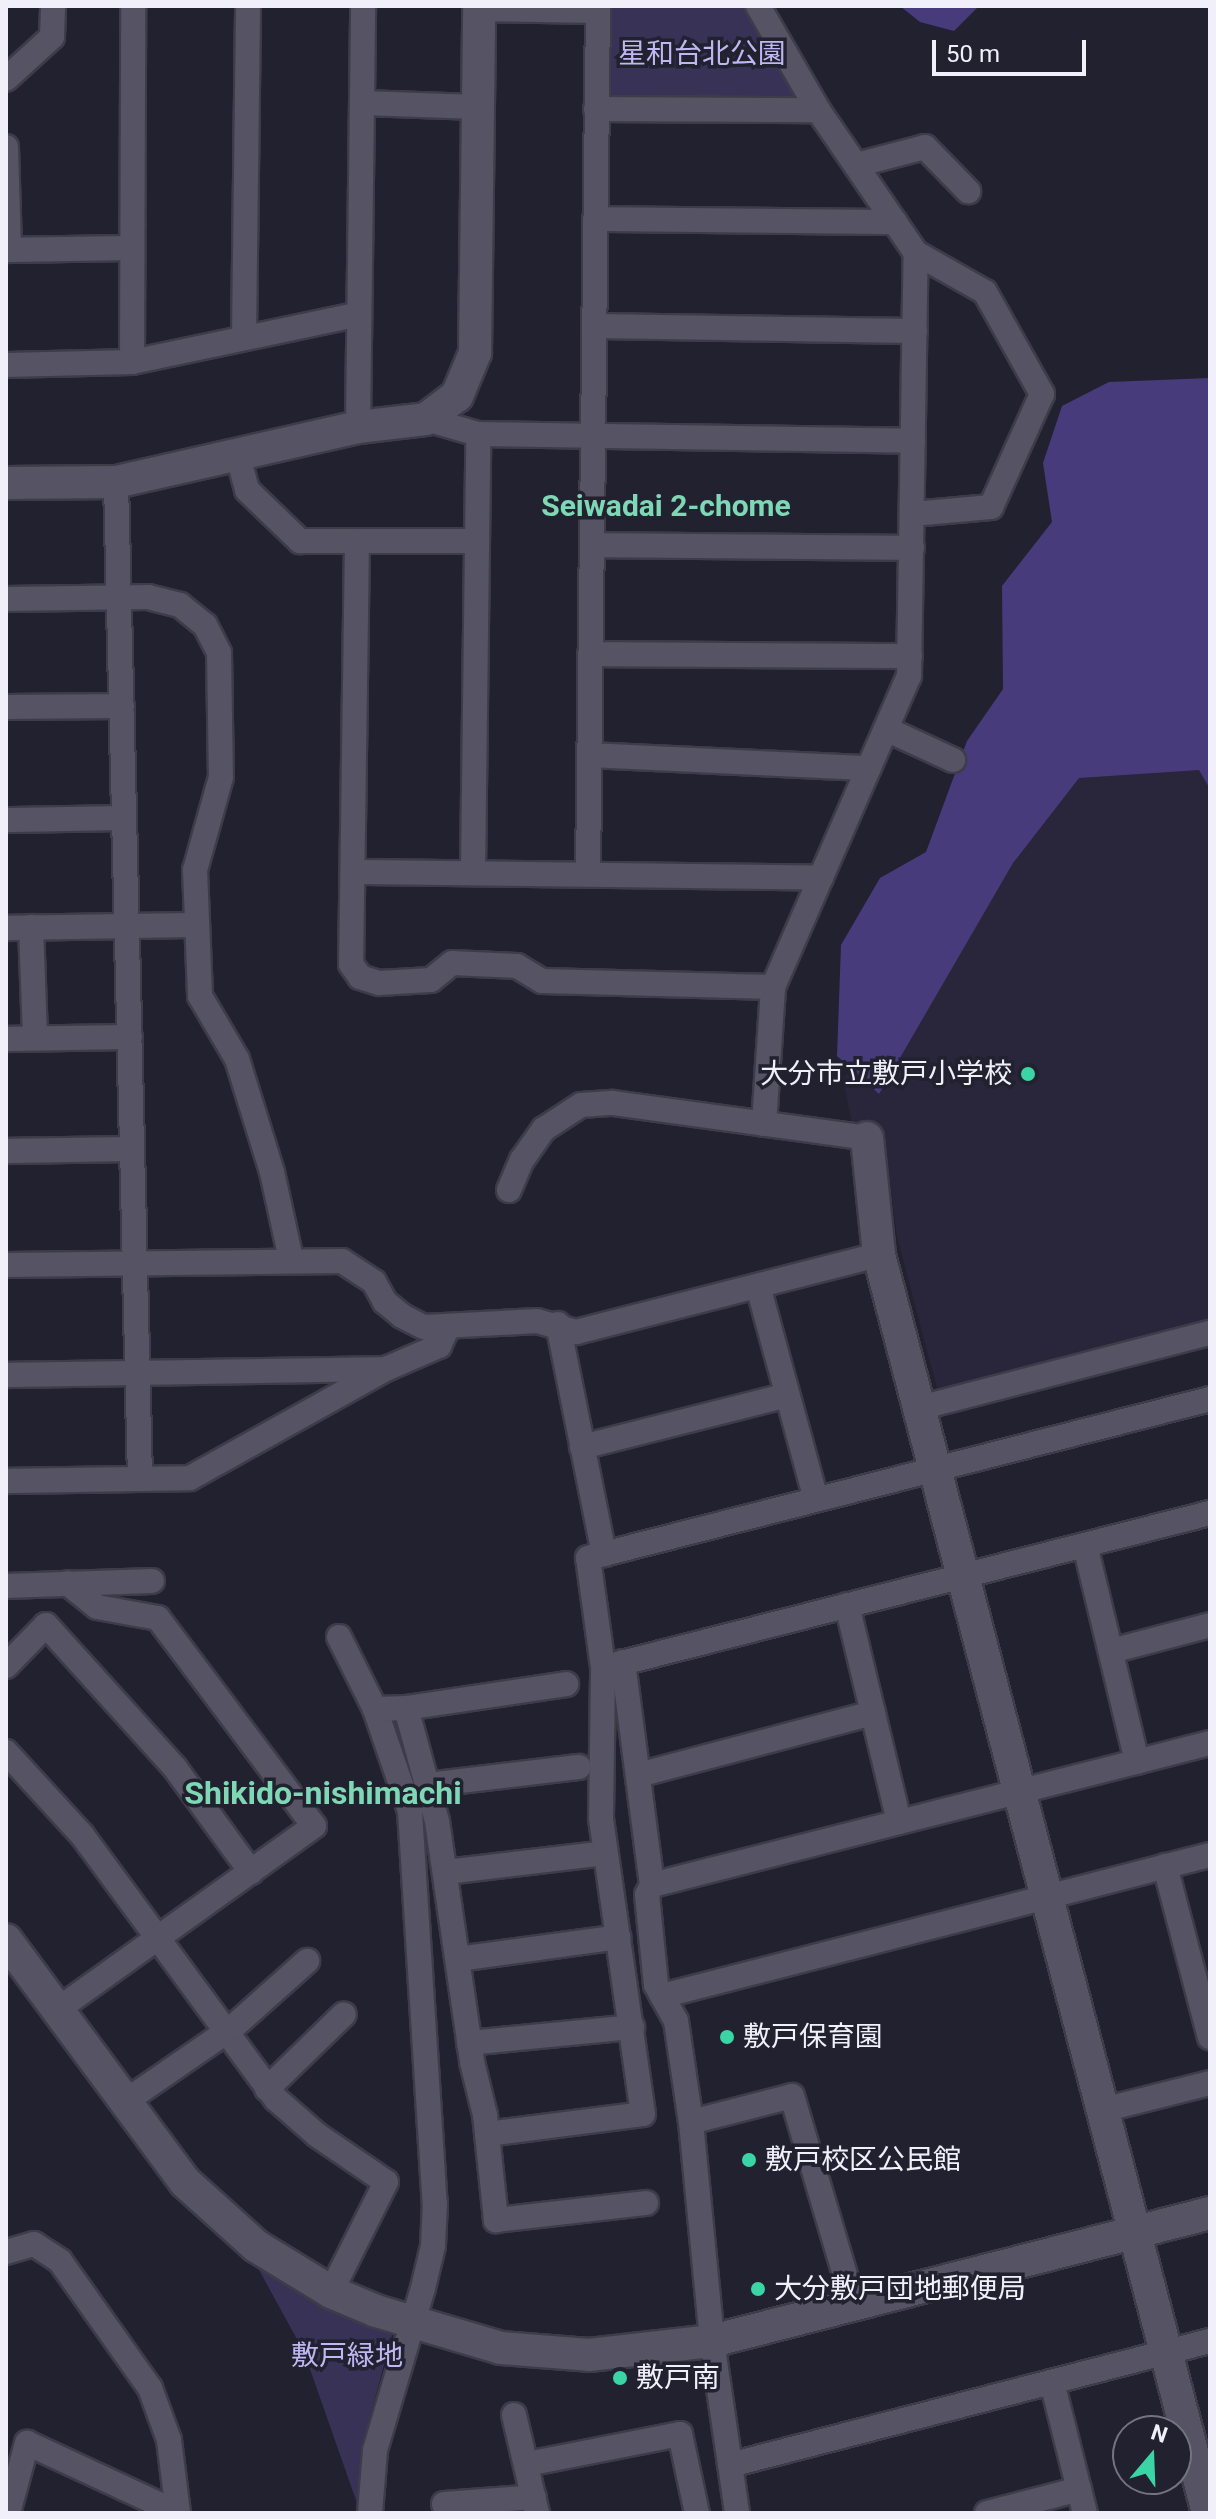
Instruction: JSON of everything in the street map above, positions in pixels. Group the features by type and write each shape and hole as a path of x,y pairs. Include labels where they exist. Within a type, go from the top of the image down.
{"street":[{"path":"6,79 52,37 53,6"},
{"path":"132,362 133,6"},
{"path":"244,338 248,6"},
{"path":"358,427 363,6"},
{"path":"758,6 818,110 916,253 985,292 1042,394 991,507 912,514"},
{"path":"426,419 457,396 475,353 479,7 598,9 588,874"},
{"path":"362,103 477,107"},
{"path":"596,109 818,110"},
{"path":"6,147 8,250 132,248"},
{"path":"856,165 925,147 968,191"},
{"path":"595,219 895,222"},
{"path":"764,1124 773,987 909,676 916,253"},
{"path":"6,365 132,362 359,314"},
{"path":"594,326 915,331"},
{"path":"6,483 116,482 358,427 426,419 478,434 913,441"},
{"path":"473,873 478,434"},
{"path":"238,456 247,490 300,541 477,541"},
{"path":"116,482 140,1478"},
{"path":"357,541 355,872 351,964 360,977 379,983 431,980 452,963 517,966 542,981 773,987"},
{"path":"592,545 912,548"},
{"path":"6,599 119,597 180,605 205,625 219,653 221,777 199,845 194,925 200,996 237,1059 272,1172 291,1259"},
{"path":"590,654 910,656"},
{"path":"6,707 122,706"},
{"path":"886,729 953,760"},
{"path":"589,755 869,768"},
{"path":"6,820 124,818"},
{"path":"355,872 821,878"},
{"path":"6,928 194,925"},
{"path":"31,927 35,1038"},
{"path":"6,1039 130,1037"},
{"path":"509,1190 522,1160 544,1129 581,1105 613,1103 867,1138 879,1255 1208,2513"},
{"path":"6,1151 132,1149"},
{"path":"6,1265 291,1259 342,1261 374,1282 385,1302 402,1316 424,1327 447,1329 537,1321 558,1324 576,1332 879,1255"},
{"path":"758,1286 816,1499"},
{"path":"558,1324 604,1554"},
{"path":"6,1481 190,1478 387,1369 439,1346 447,1329"},
{"path":"919,1408 1210,1333"},
{"path":"6,1375 387,1369"},
{"path":"582,1447 787,1395"},
{"path":"737,2513 712,2341 691,2122 676,2021 656,1985 647,1895 652,1885 638,1775 588,1558 1210,1399"},
{"path":"613,1665 1210,1513"},
{"path":"1085,1545 1137,1762"},
{"path":"6,1586 152,1581"},
{"path":"57,2010 314,1826 158,1618 97,1607 67,1583"},
{"path":"847,1605 899,1822"},
{"path":"6,1666 46,1625 175,1768 251,1872"},
{"path":"1111,1651 1210,1625"},
{"path":"339,1637 375,1709 410,1811 435,2203 433,2246 413,2326 375,2450 370,2513"},
{"path":"487,2134 643,2114 605,1853 613,1665"},
{"path":"375,1709 406,1708 566,1684"},
{"path":"406,1708 446,1872 469,2043 487,2134 496,2220 646,2203"},
{"path":"638,1775 873,1713"},
{"path":"652,1885 1210,1743"},
{"path":"6,1752 82,1835 161,1937 267,2089 317,2135 386,2182 331,2292"},
{"path":"427,1785 579,1767"},
{"path":"446,1872 605,1853"},
{"path":"662,1996 1210,1855"},
{"path":"1165,1866 1203,1970 1210,2037"},
{"path":"458,1959 618,1937"},
{"path":"6,1940 123,2103 210,2206 256,2246 331,2292 413,2326 501,2348 562,2353 633,2353 712,2341 1210,2213"},
{"path":"123,2103 224,2029 307,1961"},
{"path":"267,2089 344,2014"},
{"path":"469,2043 632,2027"},
{"path":"1103,2110 1210,2083"},
{"path":"691,2122 792,2096 848,2285"},
{"path":"6,2252 34,2244 60,2261 150,2388 169,2440 178,2513"},
{"path":"730,2465 1210,2341"},
{"path":"1052,2382 1085,2513"},
{"path":"444,2503 536,2505 514,2415"},
{"path":"527,2464 680,2434 697,2513"},
{"path":"8,2513 27,2443 178,2513"},
{"path":"987,2513 1079,2489"}],"shaded area":[{"path":"900,6 979,6 954,31 920,22"},
{"path":"1210,378 1210,789 1199,770 1079,778 1013,863 879,1094 837,1056 841,945 880,878 926,852 967,741 1003,689 1002,586 1052,522 1043,463 1062,406 1109,382"},
{"name":"大分市立敷戸小学校","path":"1210,768 1210,1328 939,1396 897,1237 883,1129 852,1124 843,1078 879,1049 1063,770"}],"green space":[{"name":"星和台北公園","path":"607,6 747,6 798,94 795,102 612,100 606,93"},
{"name":"敷戸緑地","path":"253,2259 392,2335 361,2450 358,2506 304,2352"}],"place":[{"name":"大分市立敷戸小学校","path":"1028,1074"},
{"name":"敷戸保育園","path":"727,2037"},
{"name":"敷戸校区公民館","path":"749,2160"},
{"name":"大分敷戸団地郵便局","path":"758,2289"},
{"name":"敷戸南","path":"620,2378"}],"district":[{"name":"Seiwadai 2-chome","path":"666,506"},
{"name":"Shikido-nishimachi","path":"323,1793"}]}
